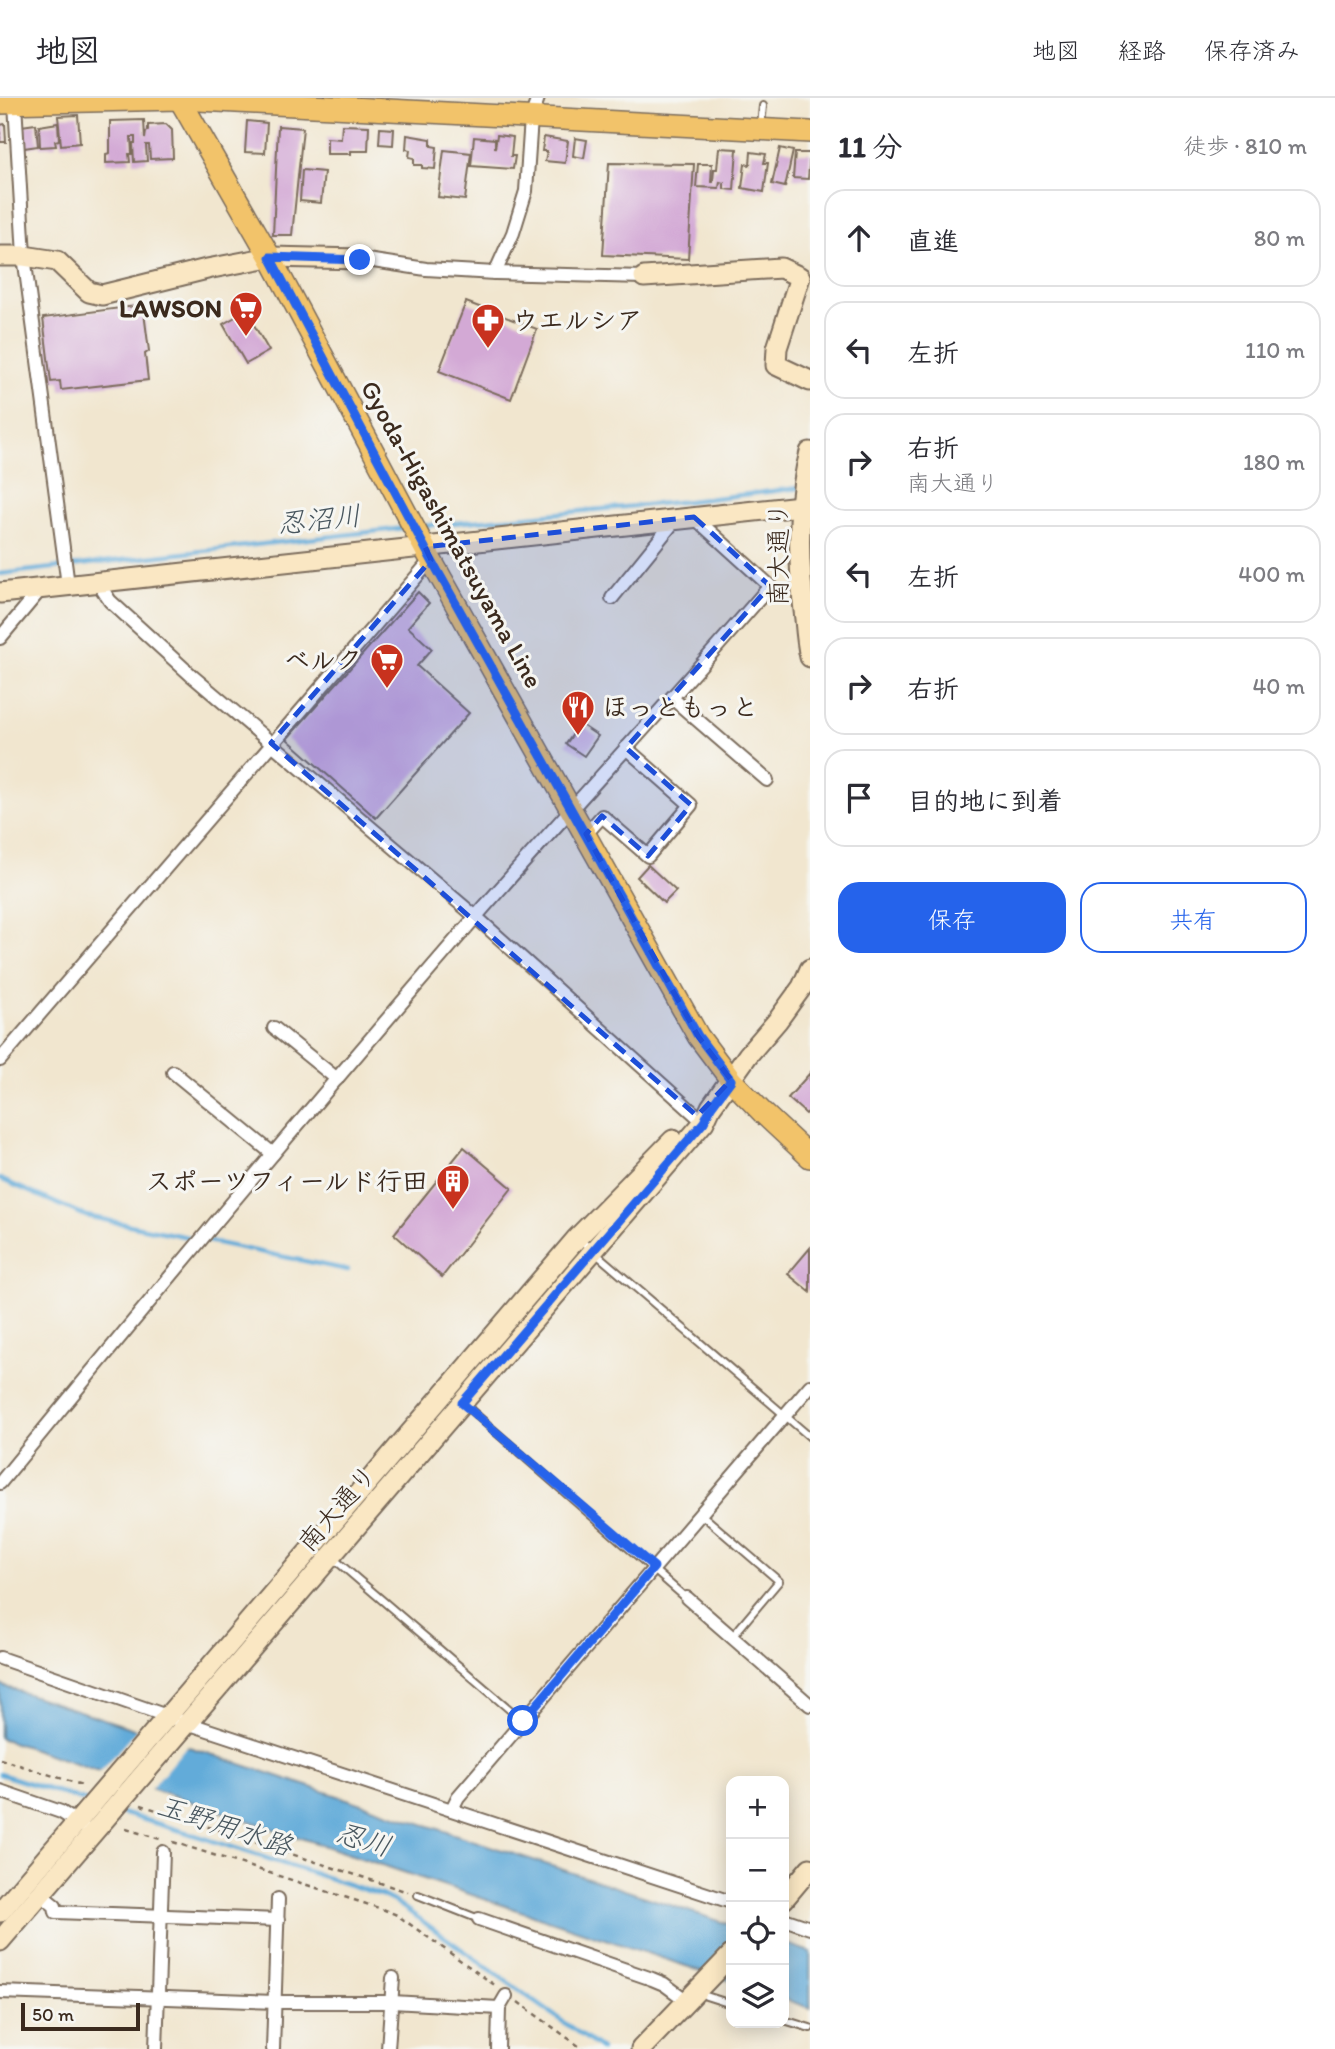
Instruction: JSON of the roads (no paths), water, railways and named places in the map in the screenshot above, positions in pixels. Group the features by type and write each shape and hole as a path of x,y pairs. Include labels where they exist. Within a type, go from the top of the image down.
{"main road":[{"path":"8,103 180,99 534,108 760,130 810,132"},
{"name":"Gyoda-Higashimatsuyama Line","path":"180,99 270,257 428,553 698,1036 731,1080 810,1157"}],"street":[{"path":"8,103 24,256 68,585"},
{"path":"495,273 513,233 526,191 534,108"},
{"path":"0,256 57,261 89,292 102,295 207,269 270,257 360,260 426,269 495,273 644,277 780,268 800,277 777,348 776,365 810,381"},
{"name":"南大通り","path":"810,452 801,590 810,654"},
{"path":"0,593 428,553 685,518 806,505"},
{"path":"612,598 685,518"},
{"path":"0,1483 167,1279 476,917 770,586 685,518"},
{"path":"0,1060 271,743 428,553"},
{"path":"98,583 110,601 191,675 704,1111"},
{"path":"0,638 41,589"},
{"path":"672,698 766,780"},
{"path":"586,834 603,816 648,856 691,805 626,748"},
{"name":"南大通り","path":"455,1397 577,1238 704,1111 731,1080 802,987 810,969"},
{"path":"274,1028 337,1079"},
{"path":"173,1072 273,1154"},
{"name":"南大通り","path":"0,1912 46,1852 112,1798 455,1397 593,1251 704,1122 704,1111"},
{"path":"452,1809 458,1797 810,1386"},
{"path":"687,1598 810,1705"},
{"path":"0,1658 174,1724 452,1809 726,1900"},
{"path":"0,1791 85,1822"},
{"name":"南大通り","path":"2,1936 58,1874 85,1822"},
{"path":"156,2049 163,1852"},
{"path":"789,1893 810,1868"},
{"path":"40,1894 55,1906 57,1912 278,1920"},
{"path":"273,2049 278,1899"},
{"path":"479,1919 664,1984 695,1992"},
{"path":"789,1921 810,1928"},
{"path":"640,2049 726,1960"},
{"path":"388,2049 393,1978"},
{"path":"0,1992 276,2002 392,2002 499,2008"},
{"path":"498,2049 499,2008 506,1996"}],"lane":[{"path":"760,130 763,106"},
{"path":"577,1238 810,1437"},
{"path":"455,1397 687,1598"},
{"path":"700,1513 779,1581 732,1637"},
{"path":"323,1550 523,1721"},
{"path":"46,1852 58,1874"},
{"path":"418,1895 479,1919"},
{"path":"695,1992 726,2002"},
{"path":"789,2022 810,2028"}],"water":[{"name":"忍川","path":"0,1685 726,1923 726,1979 0,1738"},
{"path":"789,1945 810,1952 810,2008 789,2001"}],"waterway":[{"name":"忍沼川","path":"421,526 799,488"},
{"name":"忍沼川","path":"0,574 405,528"},
{"path":"0,1179 86,1216 348,1270"},
{"name":"玉野用水路","path":"0,1774 86,1801"},
{"name":"玉野用水路","path":"118,1812 381,1895 397,1903 601,2049"}],"place":[{"name":"LAWSON","path":"246,338"},
{"name":"ウエルシア","path":"488,350"},
{"name":"ベルク","path":"387,690"},
{"name":"ほっともっと","path":"578,737"},
{"name":"スポーツフィールド行田","path":"453,1211"}]}
